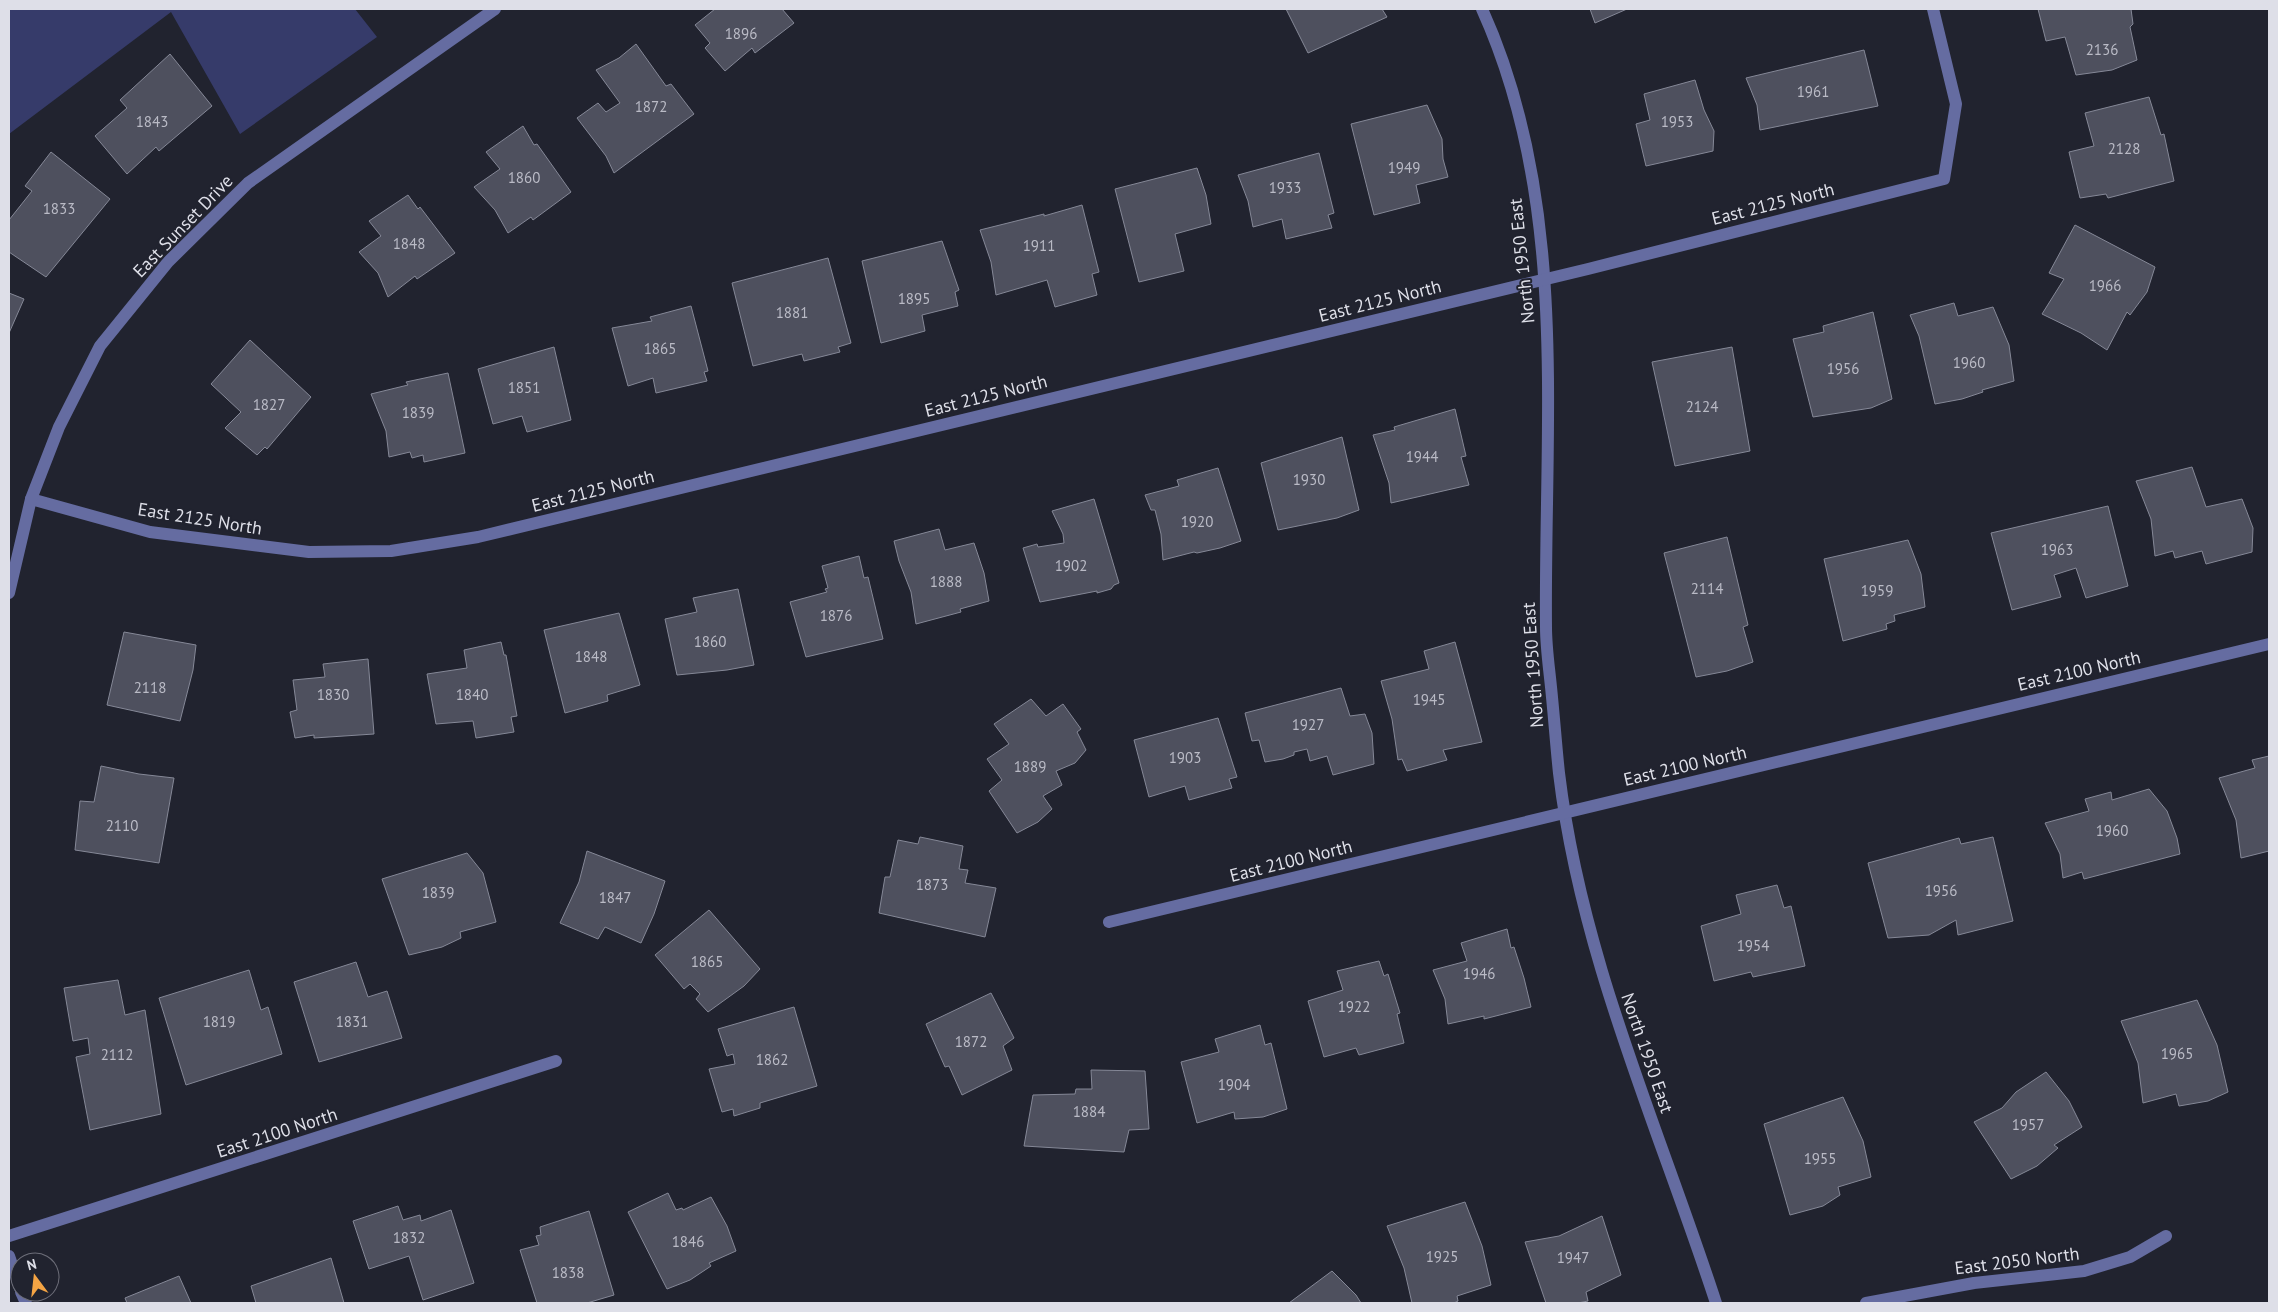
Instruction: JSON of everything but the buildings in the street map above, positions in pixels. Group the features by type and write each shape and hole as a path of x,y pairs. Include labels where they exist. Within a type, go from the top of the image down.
{"street":[{"name":"East Sunset Drive","path":"9,593 31,499 59,427 100,346 168,262 248,184 495,9"},
{"name":"North 1950 East","path":"1482,9 1490,26 1521,122 1541,235 1549,385 1546,631 1564,813 1571,854 1598,962 1716,1303"},
{"name":"East 2125 North","path":"31,499 150,532 309,552 391,551 488,534 1544,280 1944,179 1956,104 1933,9"},
{"name":"East 2100 North","path":"1109,922 2269,644"},
{"name":"East 2100 North","path":"9,1236 556,1062"},
{"name":"East 2050 North","path":"1866,1303 1974,1284 2084,1271 2130,1257 2166,1236"}],"shaded area":[{"path":"9,9 355,9 377,37 240,134 171,12 9,134"}]}
